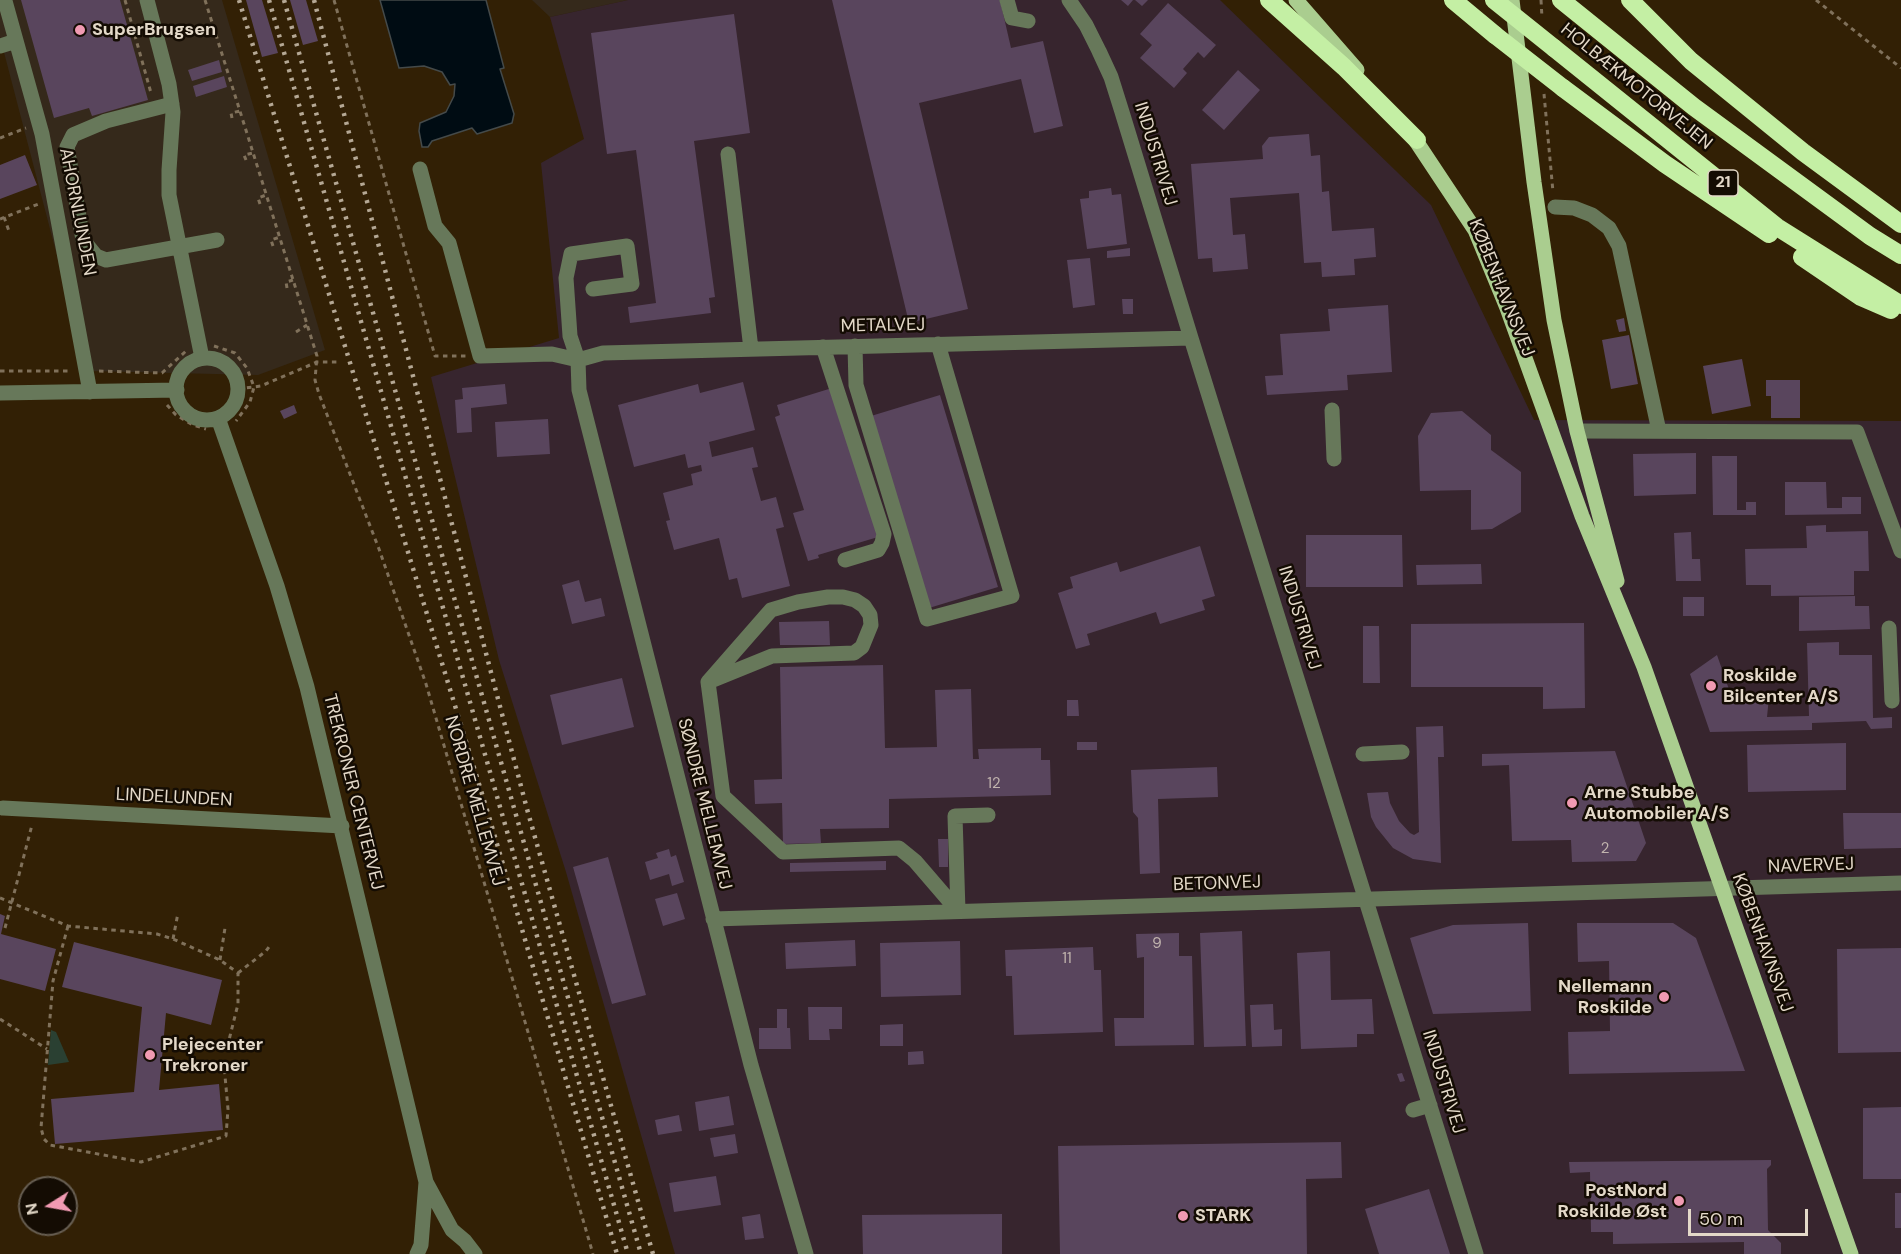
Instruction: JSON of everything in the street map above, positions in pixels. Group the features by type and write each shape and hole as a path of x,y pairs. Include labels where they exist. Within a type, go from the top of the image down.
{"highway":[{"path":"1269,0 1344,67 1417,140"},
{"path":"1453,0 1563,88 1665,164 1861,297 1901,314"},
{"name":"HOLBÆKMOTORVEJEN","path":"1494,0 1777,227 1901,305"},
{"name":"HOLBÆKMOTORVEJEN","path":"1561,0 1694,107 1870,236 1901,255"},
{"path":"1630,0 1701,68 1803,152 1901,224"}],"main road":[{"name":"KØBENHAVNSVEJ","path":"1296,0 1417,140 1475,230 1507,308 1582,516 1635,645 1851,1254"},
{"name":"KØBENHAVNSVEJ","path":"1512,0 1533,182 1552,309 1577,431 1635,645"}],"street":[{"name":"AHORNLUNDEN","path":"5,0 39,123 90,392"},
{"path":"147,0 169,84 172,104 170,195 202,358"},
{"path":"1007,0 1012,18 1028,21"},
{"name":"INDUSTRIVEJ","path":"1069,0 1086,25 1111,77 1476,1254"},
{"path":"0,46 16,41"},
{"path":"172,104 106,121 73,135 67,147 83,240 96,256 106,260 217,240"},
{"path":"728,154 751,349"},
{"path":"420,169 435,226 449,243 480,356 552,354 578,360"},
{"path":"1555,207 1574,208 1592,215 1609,228 1619,246 1659,430"},
{"name":"SØNDRE MELLEMVEJ","path":"593,289 632,284 627,246 572,254 566,278 570,336 578,360 579,390 713,919 768,1126 806,1254"},
{"name":"METALVEJ","path":"578,360 603,353 1191,338"},
{"path":"855,346 856,385 927,619 1012,596 938,344"},
{"path":"823,347 884,534 878,550 845,560"},
{"path":"202,358 213,358 223,362 237,378 238,389 236,401 228,411 218,418 208,420 190,414 183,408 177,390 179,375 189,364 202,358"},
{"path":"0,393 177,390"},
{"path":"1332,410 1334,459"},
{"name":"TREKRONER CENTERVEJ","path":"218,418 287,620 307,687 426,1182 452,1230 476,1254"},
{"path":"1577,431 1857,432 1901,552"},
{"path":"708,682 772,656 854,653 862,647 871,625 870,615 864,606 855,600 828,597 771,610 708,682 723,796 783,852 899,848 915,861 958,911"},
{"path":"1889,628 1892,701"},
{"path":"1363,754 1402,752"},
{"name":"LINDELUNDEN","path":"3,808 342,826"},
{"path":"958,911 955,816 988,815"},
{"name":"NAVERVEJ","path":"1722,889 1901,883"},
{"name":"BETONVEJ","path":"713,919 1722,889"},
{"path":"1413,1110 1430,1105"},
{"name":"TREKRONER CENTERVEJ","path":"417,1254 422,1245 426,1182"}],"path":[{"name":"NORDRE MELLEMVEJ","path":"205,0 308,325 317,362 315,380 319,394 379,549 426,684 593,1254"},
{"path":"334,0 435,357 480,356"},
{"path":"1541,0 1542,23"},
{"path":"1816,0 1901,68"},
{"path":"1544,94 1555,207"},
{"path":"232,118 231,114 240,111"},
{"path":"0,138 39,123"},
{"path":"246,160 244,155 253,153"},
{"path":"260,204 258,198 266,195"},
{"path":"10,234 2,218 54,198"},
{"path":"273,246 271,240 280,237"},
{"path":"287,288 286,282 294,280"},
{"path":"296,332 308,325"},
{"path":"238,389 261,386 317,362 340,362"},
{"path":"5,928 36,810"},
{"path":"0,898 68,926 157,934 173,939 220,960 238,973"},
{"path":"173,939 178,913"},
{"path":"68,926 53,981 47,1049 41,1128 44,1139 50,1145 141,1162 226,1136 228,1109 224,1065"},
{"path":"220,960 225,927"},
{"path":"238,973 266,951 271,944"},
{"path":"229,1040 238,1004 238,973"},
{"path":"0,1018 47,1049"}],"shaded area":[{"path":"0,0 222,0 325,350 258,375 87,371 0,37"},
{"path":"380,0 486,0 504,68 500,69 514,114 512,123 477,134 472,128 432,141 428,147 422,147 420,123 446,112 454,96 455,84 450,85 442,72 424,66 399,68"},
{"path":"532,0 628,0 550,17"},
{"path":"628,0 1220,0 1431,205 1534,420 1901,421 1901,1254 675,1254 566,872 499,660 431,377 559,338 541,163 584,139 550,17"}],"green space":[{"path":"51,1030 56,1032 69,1062 48,1065"}],"building":[{"path":"21,0 120,0 148,100 92,116 89,108 54,118"},
{"path":"246,0 262,0 278,53 262,57"},
{"path":"290,0 306,0 318,41 303,45"},
{"path":"832,0 1000,0 1011,48 1043,41 1063,126 1034,133 1021,79 919,103 968,309 909,323"},
{"path":"1121,0 1133,0 1128,6"},
{"path":"1135,0 1148,0 1142,6"},
{"path":"1168,3 1216,45 1204,58 1198,52 1183,69 1187,73 1174,88 1140,58 1152,45 1140,34"},
{"path":"734,14 750,133 694,141 715,297 709,298 711,313 630,323 628,307 656,303 636,150 607,154 591,33"},
{"path":"219,60 222,72 192,81 188,70"},
{"path":"1238,70 1260,90 1224,130 1202,110"},
{"path":"224,76 227,87 196,97 193,86"},
{"path":"1309,134 1311,156 1320,155 1322,192 1329,191 1332,231 1374,228 1376,257 1354,259 1355,275 1322,277 1321,262 1304,263 1299,193 1230,198 1233,235 1245,234 1248,269 1213,272 1212,258 1198,259 1191,164 1263,159 1262,146 1269,137"},
{"path":"25,155 37,185 0,199 0,165"},
{"path":"1111,188 1112,195 1121,194 1127,244 1087,249 1080,199 1089,198 1089,191"},
{"path":"1130,248 1130,256 1107,258 1107,251"},
{"path":"1090,258 1095,305 1073,308 1067,260"},
{"path":"1122,299 1133,299 1133,314 1123,314"},
{"path":"1388,305 1392,372 1347,375 1348,390 1267,395 1265,376 1283,375 1280,334 1330,331 1328,309"},
{"path":"1624,318 1626,331 1619,332 1616,320"},
{"path":"1629,335 1638,384 1611,389 1602,340"},
{"path":"1742,359 1751,406 1712,414 1703,366"},
{"path":"1766,380 1800,380 1800,418 1771,418 1771,396 1766,396"},
{"path":"743,382 755,430 709,442 712,457 753,447 758,467 752,468 761,501 776,497 784,527 776,529 790,586 742,598 737,578 729,580 719,538 674,550 666,521 670,520 663,493 693,485 691,474 702,471 701,465 688,468 685,454 634,467 618,405 698,384 700,393"},
{"path":"505,384 507,404 471,408 472,432 457,433 455,400 463,399 462,388"},
{"path":"832,388 878,537 818,555 819,558 808,561 793,513 804,510 775,417 780,415 777,405"},
{"path":"940,395 998,587 929,608 871,416"},
{"path":"294,405 297,413 284,419 280,411"},
{"path":"1462,411 1491,435 1491,450 1521,472 1521,512 1492,529 1471,530 1471,490 1420,491 1418,436 1431,413"},
{"path":"548,419 550,454 497,457 495,422"},
{"path":"1696,453 1696,494 1634,496 1633,454"},
{"path":"1712,456 1737,456 1737,510 1746,510 1746,502 1756,502 1756,515 1713,515"},
{"path":"1785,482 1826,482 1827,508 1842,508 1842,497 1861,497 1861,514 1785,515"},
{"path":"1826,525 1826,532 1868,531 1869,571 1854,571 1854,595 1771,596 1771,585 1746,585 1745,549 1807,548 1806,526"},
{"path":"1691,532 1692,559 1700,559 1701,581 1676,581 1674,533"},
{"path":"1306,535 1402,535 1403,587 1306,587"},
{"path":"1200,546 1215,596 1202,600 1205,610 1160,624 1156,612 1087,634 1090,645 1076,649 1058,593 1073,588 1070,577 1117,562 1120,572"},
{"path":"1481,564 1482,584 1417,585 1416,565"},
{"path":"579,580 585,602 601,598 605,616 572,624 562,585"},
{"path":"1855,596 1855,606 1869,606 1870,629 1799,631 1799,597"},
{"path":"1683,597 1704,597 1704,616 1683,616"},
{"path":"829,621 830,645 780,645 779,622"},
{"path":"1584,623 1585,708 1543,709 1543,687 1411,687 1411,624"},
{"path":"1363,626 1379,626 1380,683 1363,683"},
{"path":"1839,642 1839,655 1872,655 1873,718 1892,717 1892,728 1871,729 1866,721 1812,723 1812,730 1710,732 1690,674 1717,655 1732,698 1769,697 1767,717 1809,716 1807,643"},
{"path":"883,665 885,748 937,747 935,690 971,689 973,759 979,759 978,749 1041,748 1041,760 1050,760 1051,795 889,799 889,828 820,829 821,843 783,844 782,803 755,804 754,780 782,779 780,667"},
{"path":"622,678 634,727 562,745 550,695"},
{"path":"1067,700 1078,700 1079,716 1067,716"},
{"path":"1443,726 1444,757 1438,757 1441,863 1413,859 1393,848 1371,817 1367,793 1388,792 1390,803 1399,821 1410,833 1414,835 1419,832 1416,727"},
{"path":"1077,742 1097,742 1097,750 1077,750"},
{"path":"1846,743 1846,790 1748,792 1747,745"},
{"name":"Arne Stubbe Automobiler A/S","path":"1615,751 1646,843 1636,861 1572,862 1571,840 1512,841 1509,765 1482,766 1482,754"},
{"path":"1217,767 1218,797 1158,799 1160,873 1140,874 1138,818 1133,812 1131,770"},
{"path":"1843,813 1901,813 1901,848 1844,849"},
{"path":"938,839 948,839 948,867 939,867"},
{"path":"669,849 671,857 676,855 684,882 672,886 669,874 650,880 645,862 658,858 656,853"},
{"path":"608,857 646,995 612,1004 573,867"},
{"path":"886,861 886,870 790,872 790,863"},
{"path":"677,893 685,919 663,926 655,899"},
{"path":"0,914 5,916 1,934 56,949 45,991 0,979"},
{"path":"1528,923 1531,1011 1433,1014 1410,938 1453,925"},
{"name":"Nellemann Roskilde","path":"1577,923 1673,923 1696,938 1745,1071 1569,1074 1568,1032 1610,1031 1609,961 1578,962"},
{"path":"1242,931 1246,1046 1204,1047 1200,933"},
{"path":"1179,933 1179,956 1192,956 1194,1045 1115,1046 1114,1018 1144,1018 1144,957 1137,958 1136,934"},
{"path":"855,940 856,966 786,969 785,943"},
{"path":"960,941 961,995 881,997 880,943"},
{"name":"Plejecenter Trekroner","path":"74,942 222,980 211,1025 166,1013 159,1090 219,1084 223,1130 55,1144 51,1099 134,1092 142,1007 62,987"},
{"path":"1093,947 1094,970 1101,970 1103,1032 1014,1035 1012,976 1006,976 1005,950"},
{"path":"1901,948 1901,1052 1838,1053 1837,949"},
{"path":"1330,951 1331,1000 1372,999 1374,1034 1357,1034 1357,1047 1301,1049 1297,953"},
{"path":"1273,1004 1274,1030 1282,1029 1282,1046 1252,1047 1250,1005"},
{"path":"808,1007 842,1007 842,1029 829,1029 830,1040 809,1040"},
{"path":"777,1009 787,1009 787,1028 790,1028 791,1049 759,1049 759,1028 777,1028"},
{"path":"903,1024 903,1046 880,1046 880,1025"},
{"path":"923,1051 924,1064 908,1065 908,1052"},
{"path":"1402,1073 1405,1081 1400,1082 1397,1074"},
{"path":"729,1096 734,1125 699,1131 695,1102"},
{"path":"1901,1107 1901,1179 1863,1179 1863,1108"},
{"path":"679,1115 682,1131 658,1135 655,1120"},
{"path":"735,1134 738,1153 714,1157 710,1138"},
{"name":"STARK","path":"1341,1142 1342,1178 1306,1179 1307,1254 1060,1254 1058,1146"},
{"name":"PostNord Roskilde Øst","path":"1771,1160 1771,1165 1767,1169 1768,1230 1781,1243 1781,1254 1744,1254 1744,1242 1613,1244 1613,1232 1591,1232 1590,1172 1570,1173 1569,1162"},
{"path":"716,1176 721,1205 674,1212 669,1183"},
{"path":"1429,1189 1450,1254 1379,1254 1365,1209"},
{"path":"1895,1193 1901,1193 1901,1228 1895,1228"},
{"path":"760,1214 764,1238 745,1240 742,1217"},
{"path":"1002,1214 1002,1254 863,1254 862,1215"}],"railway":[{"path":"239,0 490,820 617,1254"},
{"path":"269,0 628,1254"},
{"path":"284,0 641,1254"},
{"path":"314,0 527,809 653,1254"}],"place":[{"name":"SuperBrugsen","path":"80,30"},
{"name":"Roskilde Bilcenter A/S","path":"1711,686"},
{"name":"Arne Stubbe Automobiler A/S","path":"1572,803"},
{"name":"Nellemann Roskilde","path":"1664,997"},
{"name":"Plejecenter Trekroner","path":"150,1055"},
{"name":"PostNord Roskilde Øst","path":"1679,1201"},
{"name":"STARK","path":"1183,1216"}]}
